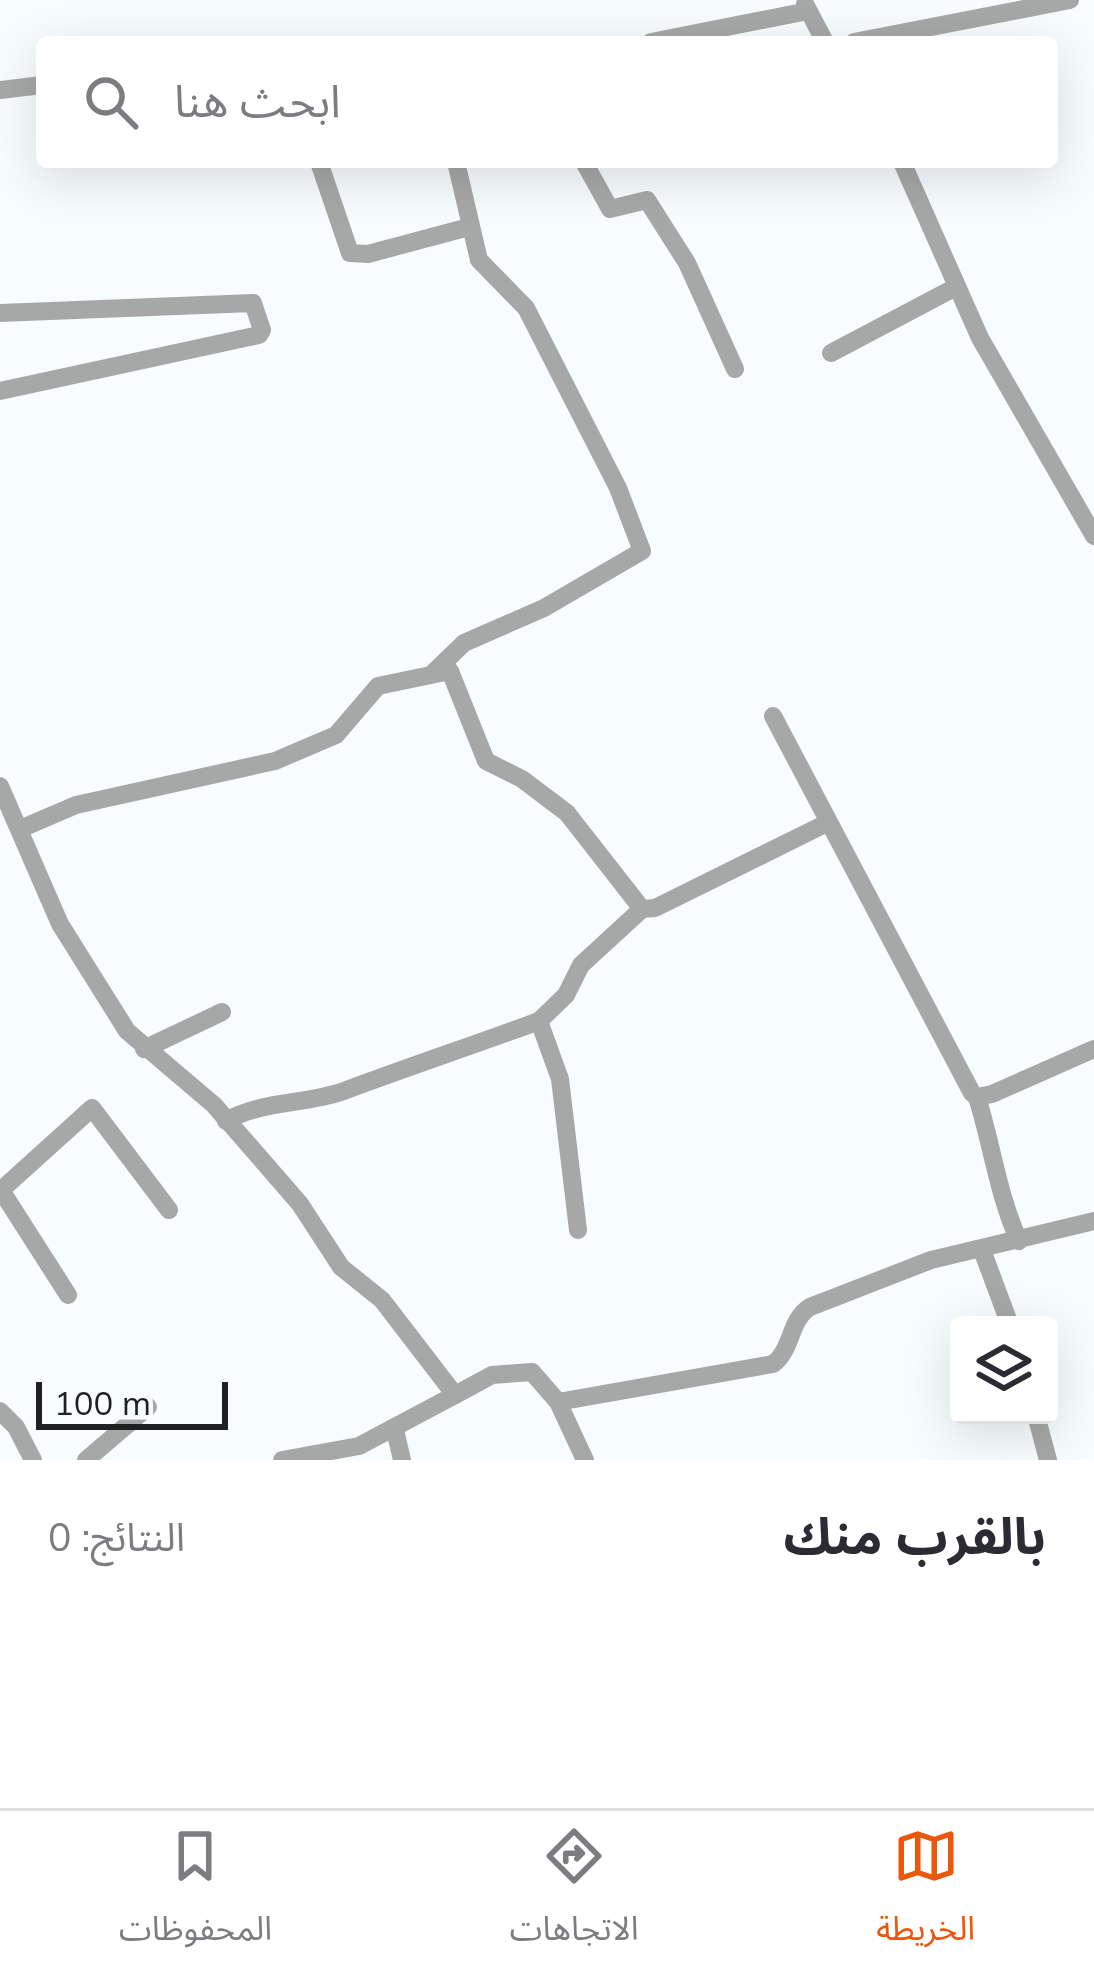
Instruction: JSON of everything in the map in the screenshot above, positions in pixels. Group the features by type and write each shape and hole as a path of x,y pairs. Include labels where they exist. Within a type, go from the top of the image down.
{"street":[{"path":"885,36 1070,0"},
{"path":"677,36 806,6 822,36"},
{"path":"0,90 36,86"},
{"path":"322,168 350,253 368,254 470,227"},
{"path":"434,672 464,644 562,598 641,551 617,488 534,323 479,260 457,168"},
{"path":"587,168 610,209 647,200 687,263 735,369"},
{"path":"905,168 956,287 1036,442 1094,536"},
{"path":"832,353 956,287"},
{"path":"0,313 254,303 262,330 259,335 0,391"},
{"path":"20,829 76,805 275,761 336,735 378,686 449,671 486,761 522,779 567,813 642,909"},
{"path":"773,716 887,942 977,1097 997,1159 1001,1202 1018,1240"},
{"path":"0,786 78,957 144,1048 206,1097 300,1204 340,1267 372,1289 455,1395"},
{"path":"226,1120 251,1107 343,1091 371,1077 539,1021 566,995 581,965 642,909 655,908 827,823"},
{"path":"144,1048 222,1012"},
{"path":"539,1021 560,1079 578,1230"},
{"path":"977,1097 1094,1049"},
{"path":"68,1294 0,1191 92,1108 170,1210"},
{"path":"558,1402 773,1364 783,1355 798,1317 810,1306 903,1270 1094,1221"},
{"path":"982,1250 1007,1316"},
{"path":"282,1460 332,1454 395,1430 492,1376 532,1372 558,1402 585,1460"},
{"path":"86,1460 148,1407"},
{"path":"0,1411 16,1426 33,1460"},
{"path":"1038,1424 1048,1460"},
{"path":"395,1430 402,1460"}]}
